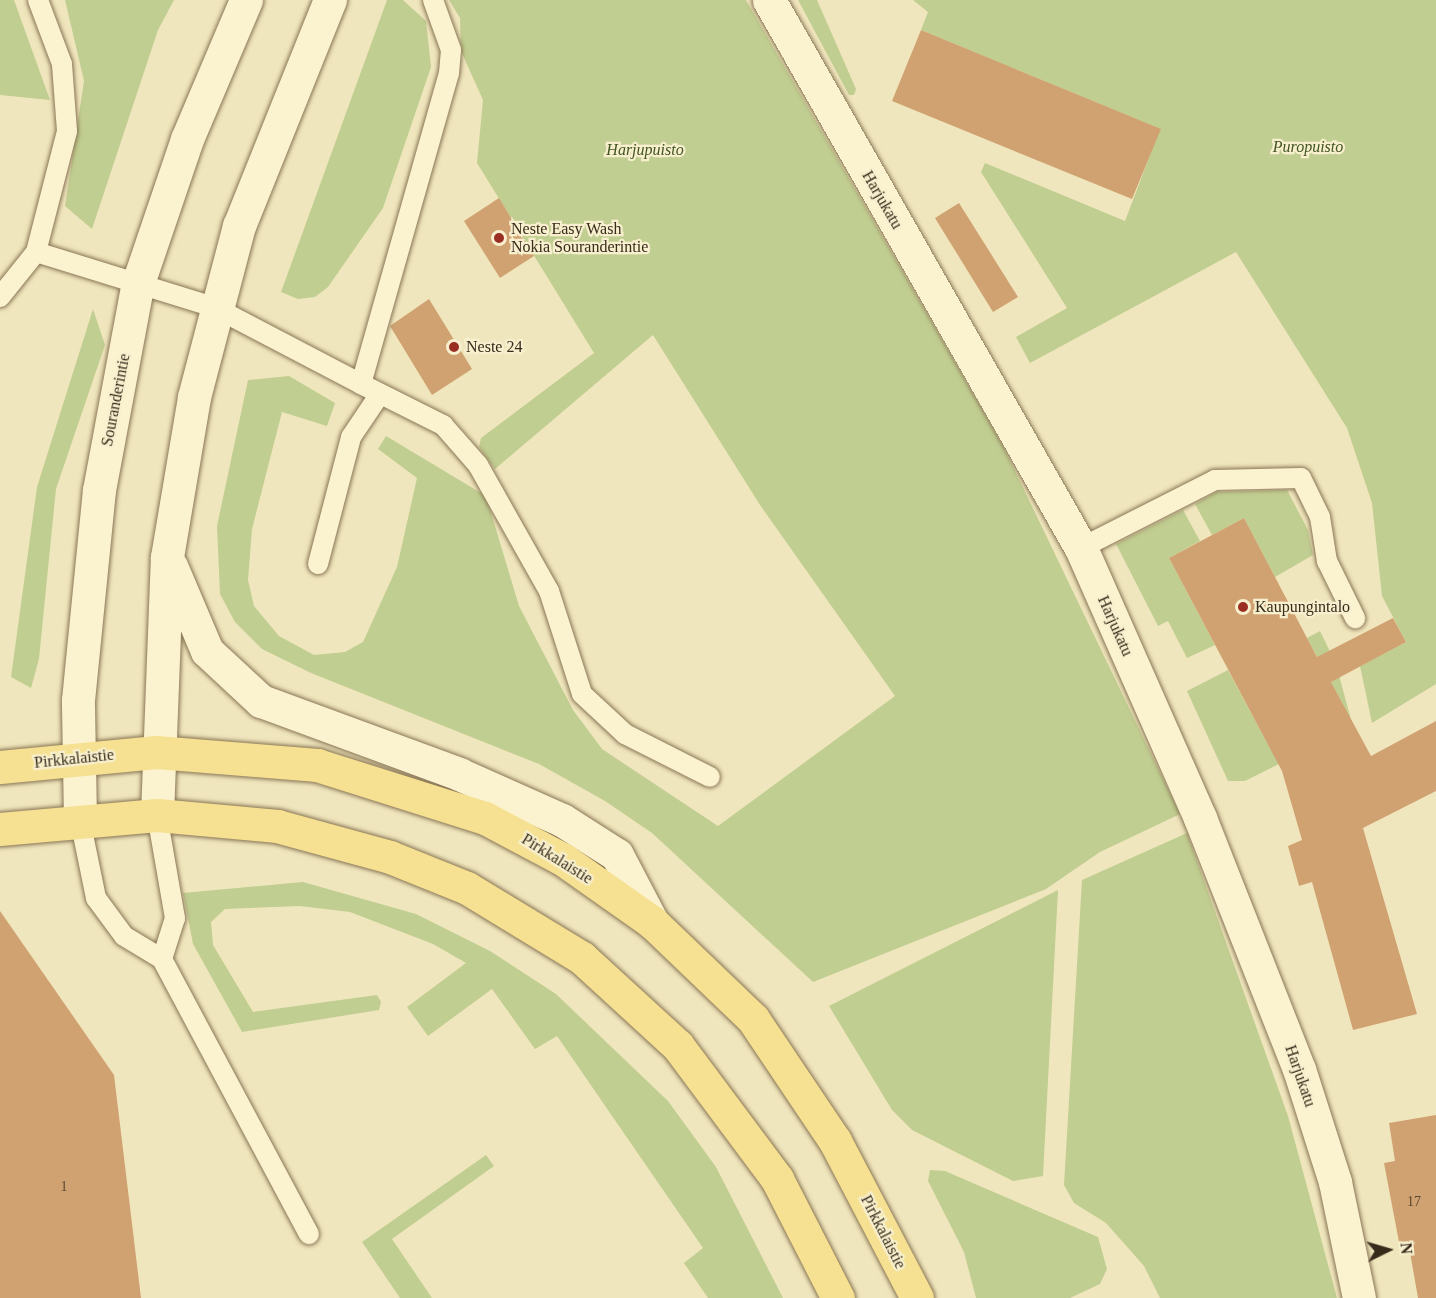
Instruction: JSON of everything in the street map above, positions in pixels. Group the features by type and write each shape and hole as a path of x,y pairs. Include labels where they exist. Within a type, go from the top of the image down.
{"main road":[{"name":"Pirkkalaistie","path":"0,767 77,757 156,752 317,765 433,798 538,846 652,922 753,1019 784,1060 835,1141 917,1298"},
{"path":"0,829 80,820 158,815 277,826 349,844 467,888 554,938 625,993 719,1095 777,1179 838,1298"}],"street":[{"name":"Souranderintie","path":"80,820 77,757 99,490 137,286 187,139 246,0"},
{"path":"158,815 156,752 167,557 214,307 297,73 330,0"},
{"name":"Harjukatu","path":"769,0 1081,548 1200,818 1299,1069 1335,1182 1359,1298"},
{"path":"167,557 207,651 261,701 459,774 562,820 617,855 652,922"}],"lane":[{"path":"0,297 36,252 67,131 68,98 62,64 38,0"},
{"path":"361,384 449,73 451,50 433,0"},
{"path":"36,252 137,286 214,307 442,426 478,465 549,591 582,694 626,734 710,777"},
{"path":"318,564 351,437 380,394"},
{"path":"1081,548 1215,480 1301,478 1320,517 1327,561 1355,618"},
{"path":"158,815 176,918 162,959"},
{"path":"80,820 96,898 124,936 162,959 309,1234"}],"green space":[{"path":"0,0 14,0 50,100 0,95"},
{"path":"65,0 174,0 158,30 92,229 65,206 84,81"},
{"path":"387,0 403,0 426,21 431,67 383,208 328,287 315,297 298,299 281,292"},
{"name":"Harjupuisto","path":"449,0 746,0 1003,446 1180,814 1100,852 1046,889 813,982 652,833 605,801 539,764 311,673 262,649 235,622 220,594 217,526 248,380 289,376 335,403 327,426 282,412 252,529 248,580 254,606 279,636 314,655 345,652 363,642 397,567 417,478 378,449 386,436 486,496 519,606 573,710 602,749 718,826 895,696 760,505 653,335 495,469 479,447 481,438 594,353 477,163 483,100 461,51 460,18"},
{"path":"798,0 817,0 856,89 854,95 849,95"},
{"name":"Puropuisto","path":"913,0 1436,0 1436,684 1372,723 1360,666 1406,642 1382,596 1372,503 1347,428 1236,252 1030,363 1016,337 1067,308 981,172 985,163 1125,221 1160,129 921,30 928,12"},
{"path":"93,309 105,345 56,489 39,659 31,688 11,677 37,487"},
{"path":"1287,490 1308,530 1313,555 1275,577 1244,518 1212,535 1195,504 1217,492"},
{"path":"1183,510 1200,541 1169,558 1215,645 1187,658 1168,621 1158,626 1116,544"},
{"path":"1320,631 1336,664 1353,727 1245,781 1228,781 1187,691 1228,670 1271,750 1346,710 1307,638"},
{"path":"1187,833 1288,1116 1337,1298 1160,1298 1144,1266 1106,1223 1074,1203 1064,1185 1082,880"},
{"path":"303,882 416,914 490,951 556,994 668,1101 716,1167 783,1298 708,1298 684,1263 703,1248 557,1036 535,1049 492,989 428,1036 407,1007 466,963 433,944 350,912 300,906 225,909 211,922 213,945 253,1012 377,995 381,1002 379,1010 242,1032 193,944 183,893"},
{"path":"1058,890 1043,1176 1013,1181 912,1130 892,1110 829,1006"},
{"path":"486,1155 494,1166 392,1239 432,1298 400,1298 362,1242"},
{"path":"930,1170 945,1171 1098,1237 1107,1269 1100,1284 1070,1298 976,1298 964,1252 928,1181"}],"building":[{"path":"921,30 1161,129 1132,199 892,101"},
{"name":"Neste Easy Wash Nokia Souranderintie","path":"499,198 534,256 500,278 464,221"},
{"path":"959,203 1018,297 993,312 935,218"},
{"path":"429,299 472,369 432,395 390,326"},
{"path":"1244,518 1317,657 1393,618 1406,642 1331,682 1371,756 1436,721 1436,791 1363,828 1417,1014 1353,1030 1312,882 1299,886 1288,846 1302,840 1282,771 1169,558"},
{"path":"0,911 114,1075 141,1298 0,1298"},
{"path":"1436,1115 1436,1298 1418,1298 1408,1241 1399,1242 1384,1163 1395,1161 1389,1123"}],"place":[{"name":"Neste Easy Wash Nokia Souranderintie","path":"499,238"},
{"name":"Neste 24","path":"454,347"},
{"name":"Kaupungintalo","path":"1243,607"}]}
